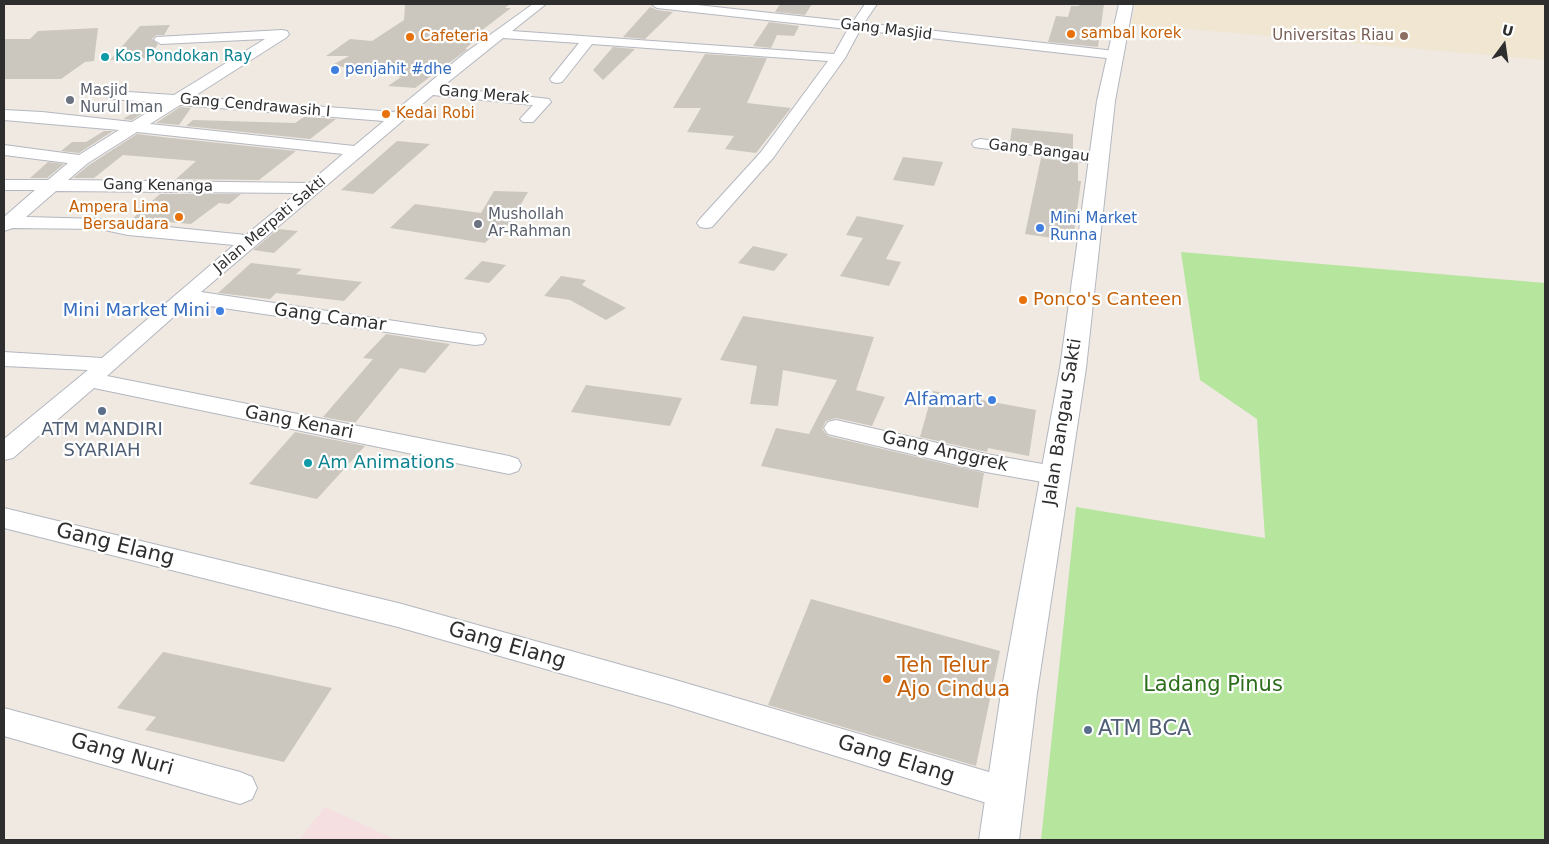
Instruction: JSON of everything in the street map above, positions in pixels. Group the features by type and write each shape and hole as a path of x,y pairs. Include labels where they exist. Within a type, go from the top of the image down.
{"street":[{"name":"Jalan Merpati Sakti","path":"10,442 99,373 185,296 470,56 540,4"},
{"name":"Gang Masjid","path":"657,4 861,14 1115,55"},
{"name":"Jalan Bangau Sakti","path":"1000,840 1019,693 1072,368 1106,101 1126,4"},
{"path":"706,223 768,155 838,58 861,14"},
{"path":"5,228 82,160 282,34 161,40"},
{"path":"502,34 838,58"},
{"path":"557,79 588,41"},
{"name":"Gang Merak","path":"430,90 544,102 528,120"},
{"name":"Gang Cendrawasih I","path":"113,95 398,117"},
{"path":"4,116 42,117 358,151"},
{"name":"Gang Bangau","path":"980,144 1099,159"},
{"path":"4,150 82,160"},
{"name":"Gang Kenanga","path":"4,185 313,188"},
{"path":"5,228 100,234 128,229 250,241"},
{"name":"Gang Camar","path":"185,296 475,339"},
{"name":"Gang Kenari","path":"4,359 77,362 99,373 508,465"},
{"name":"Gang Anggrek","path":"836,428 986,463 1054,475"},
{"name":"Gang Elang","path":"4,518 398,615 672,692 1006,793"},
{"name":"Gang Nuri","path":"4,722 240,788"}],"shaded area":[{"name":"Universitas Riau","path":"1136,4 1545,4 1545,60 1131,24"},
{"path":"325,807 397,840 299,840"}],"green space":[{"name":"Ladang Pinus","path":"1181,252 1545,283 1545,840 1041,840 1076,507 1265,538 1257,419 1200,380"}],"building":[{"path":"405,4 510,4 505,8 511,8 477,34 480,35 470,42 473,42 465,49 468,49 415,88 388,86 401,77 332,65 349,56 326,56 350,39 372,41 404,20"},
{"path":"780,4 812,4 805,15 775,12"},
{"path":"1080,4 1104,4 1098,47 1048,42 1056,16 1068,17 1071,6 1079,6"},
{"path":"650,7 673,12 645,39 623,37"},
{"path":"769,22 799,26 794,36 777,35 771,48 753,46"},
{"path":"170,25 164,35 156,35 152,39 158,44 149,58 110,60 140,26"},
{"path":"98,28 94,61 85,62 61,79 4,79 4,39 30,39 38,31"},
{"path":"613,47 635,49 603,80 593,70"},
{"path":"705,54 767,58 747,103 791,108 756,153 725,149 734,136 687,132 701,108 673,108"},
{"path":"148,104 156,104 132,120 123,119"},
{"path":"180,107 191,108 179,125 156,123"},
{"path":"304,117 336,119 310,139 186,126 193,120 295,123"},
{"path":"1012,128 1073,134 1073,149 1010,141"},
{"path":"104,131 113,131 79,153 61,151 72,142 86,142"},
{"path":"137,134 296,151 259,180 176,179 196,161 123,155 94,178 73,178 89,165"},
{"path":"397,141 430,144 373,194 341,190"},
{"path":"903,157 943,162 934,186 893,180"},
{"path":"1041,158 1078,163 1078,181 1081,181 1073,241 1025,234"},
{"path":"48,162 64,164 47,178 30,178"},
{"path":"494,191 528,192 509,225 504,225 485,243 390,228 415,204 481,213"},
{"path":"160,194 241,194 229,204 219,203 191,224 132,219"},
{"path":"857,216 904,225 886,259 901,262 889,286 840,276 863,238 846,235"},
{"path":"278,229 298,231 274,253 253,250"},
{"path":"753,246 788,254 774,271 738,263"},
{"path":"482,261 506,265 489,283 464,279"},
{"path":"251,263 302,269 296,274 362,282 344,301 276,293 270,299 218,293"},
{"path":"561,276 586,280 582,285 626,308 606,320 570,300 544,296"},
{"path":"743,316 874,337 856,390 885,397 872,426 836,418 826,421 822,429 828,436 984,473 978,508 761,466 776,428 809,434 837,380 783,370 778,406 750,404 757,366 720,360"},
{"path":"386,334 450,344 425,373 400,368 355,423 323,417 373,359 363,358"},
{"path":"586,385 682,398 670,426 571,412"},
{"path":"933,391 1036,410 1029,456 988,448 987,452 920,437"},
{"name":"Am Animations","path":"295,432 365,446 317,499 249,484"},
{"name":"Teh Telur Ajo Cindua","path":"811,599 1000,651 976,766 768,705"},
{"path":"163,652 332,688 284,762 145,730 156,717 117,708"}],"place":[{"name":"sambal korek","path":"1071,34"},
{"name":"Universitas Riau","path":"1404,36"},
{"name":"Cafeteria","path":"410,37"},
{"name":"Kos Pondokan Ray","path":"105,57"},
{"name":"penjahit #dhe","path":"335,70"},
{"name":"Masjid Nurul Iman","path":"70,100"},
{"name":"Kedai Robi","path":"386,114"},
{"name":"Ampera Lima Bersaudara","path":"179,217"},
{"name":"Mushollah Ar-Rahman","path":"478,224"},
{"name":"Mini Market Runna","path":"1040,228"},
{"name":"Ponco's Canteen","path":"1023,300"},
{"name":"Mini Market Mini","path":"220,311"},
{"name":"Alfamart","path":"992,400"},
{"name":"ATM MANDIRI SYARIAH","path":"102,411"},
{"name":"Am Animations","path":"308,463"},
{"name":"Teh Telur Ajo Cindua","path":"887,679"},
{"name":"ATM BCA","path":"1088,730"}]}
